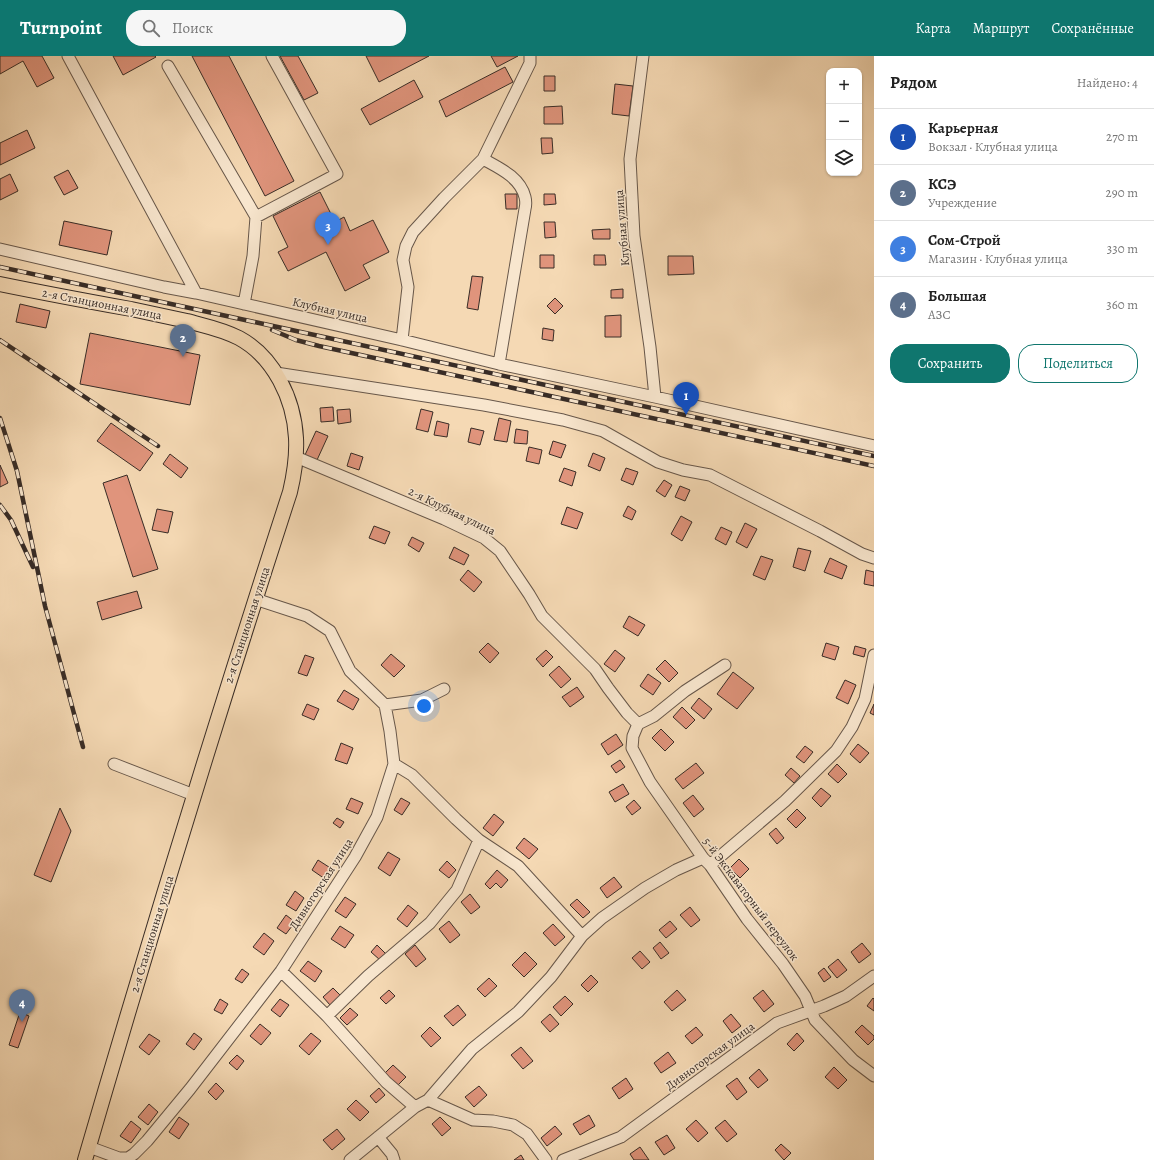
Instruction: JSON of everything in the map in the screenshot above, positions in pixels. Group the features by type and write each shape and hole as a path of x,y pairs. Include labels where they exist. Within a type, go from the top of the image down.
{"main road":[{"name":"2-я Станционная улица","path":"0,284 154,314 217,328 239,338 256,350 276,373 287,394 293,414 296,438 294,476 290,492 255,599 166,886 87,1154"}],"street":[{"path":"68,56 196,293"},
{"path":"256,217 337,174 272,56"},
{"path":"402,340 408,287 403,260 406,246 413,232 483,159 530,63 530,56"},
{"name":"Клубная улица","path":"643,56 630,159 634,236 650,347 655,397"},
{"path":"168,66 256,217 253,256 244,304"},
{"path":"483,159 518,182 526,198 526,209 499,364"},
{"name":"Клубная улица","path":"0,249 402,340 499,364 874,446"},
{"path":"276,373 484,405 563,420 603,431 658,462 683,470 710,474 862,554 874,558"},
{"name":"2-я Клубная улица","path":"296,457 484,538 500,551 542,616 595,669 622,706 638,724"},
{"path":"255,599 306,616 330,631 350,671 384,705 422,700 444,689"},
{"path":"350,1160 415,1107 428,1100 472,1049 518,1012 551,977 582,936 602,918 645,888 676,870 707,862 785,801 836,751 852,727 865,699 874,655"},
{"path":"638,724 654,716 685,691 725,665"},
{"name":"Дивногорская улица","path":"87,1154 128,1158 134,1154 161,1125 190,1089 281,971 354,857 377,817 394,764 390,731 384,705"},
{"name":"5-й Экскаваторный переулок","path":"638,724 633,736 632,748 650,782 747,919 783,964 805,996 815,1020 853,1060 874,1076"},
{"path":"114,764 194,795"},
{"path":"394,764 412,775 479,840 518,866 582,936"},
{"path":"327,1016 368,976 430,923 457,890 479,840"},
{"path":"281,971 327,1016 386,1082 415,1107"},
{"name":"Дивногорская улица","path":"563,1160 621,1137 777,1022 846,996 874,976"},
{"path":"428,1100 473,1120 493,1121 513,1125 527,1134 546,1160"},
{"path":"378,1137 392,1154 394,1160"}],"building":[{"path":"0,56 42,56 54,78 37,87 23,61 0,74"},
{"path":"113,56 155,56 156,57 123,75"},
{"path":"192,56 229,56 294,181 265,196"},
{"path":"280,56 298,56 318,93 304,100"},
{"path":"366,56 429,56 379,82"},
{"path":"491,56 518,56 497,67"},
{"path":"505,67 513,82 446,117 439,101"},
{"path":"544,76 555,76 555,91 544,91"},
{"path":"414,80 423,97 370,125 361,109"},
{"path":"615,84 633,86 629,116 612,114"},
{"path":"562,106 563,124 544,124 544,107"},
{"path":"27,130 35,148 0,165 0,143"},
{"path":"541,138 552,138 553,153 542,154"},
{"path":"68,170 78,188 64,195 54,177"},
{"path":"10,174 18,191 0,200 0,179"},
{"path":"320,192 335,222 344,217 350,231 373,220 389,252 363,265 370,278 345,291 326,252 288,271 278,252 288,247 273,216"},
{"path":"505,194 517,194 517,209 506,209"},
{"path":"544,194 555,194 556,204 544,205"},
{"path":"64,221 112,231 107,255 59,245"},
{"path":"544,222 555,222 556,237 545,238"},
{"path":"610,229 610,239 593,239 592,230"},
{"path":"540,255 554,255 554,268 540,268"},
{"path":"594,255 605,255 606,265 594,265"},
{"path":"668,256 693,256 694,274 668,275"},
{"path":"472,276 483,277 478,310 467,308"},
{"path":"623,289 623,298 611,298 611,290"},
{"path":"555,298 563,306 555,314 547,306"},
{"path":"20,304 50,311 46,328 16,322"},
{"path":"621,315 621,337 605,337 605,316"},
{"path":"543,328 554,330 553,341 542,339"},
{"path":"90,333 200,355 190,405 80,384"},
{"path":"333,407 334,421 321,422 320,408"},
{"path":"350,409 351,422 338,424 337,410"},
{"path":"421,409 433,412 428,432 416,429"},
{"path":"499,418 511,421 507,442 494,440"},
{"path":"437,421 449,424 447,437 434,435"},
{"path":"111,423 153,453 140,471 97,441"},
{"path":"471,428 484,431 480,445 468,442"},
{"path":"516,429 528,431 527,444 514,443"},
{"path":"316,431 328,436 317,460 305,455"},
{"path":"553,441 566,445 561,458 549,454"},
{"path":"529,447 542,450 539,464 526,461"},
{"path":"351,453 363,457 359,470 347,466"},
{"path":"593,453 605,458 600,471 588,466"},
{"path":"170,454 188,468 181,478 163,464"},
{"path":"0,465 8,483 0,487"},
{"path":"564,468 576,472 572,486 559,481"},
{"path":"626,468 638,472 633,485 621,480"},
{"path":"127,475 158,569 133,577 103,483"},
{"path":"664,480 672,485 665,497 656,491"},
{"path":"680,486 690,490 685,501 675,497"},
{"path":"628,506 636,511 632,520 623,516"},
{"path":"567,507 583,513 577,529 561,524"},
{"path":"157,509 173,512 168,533 152,530"},
{"path":"681,516 692,522 682,541 671,534"},
{"path":"745,523 757,529 747,548 736,542"},
{"path":"374,526 390,532 385,544 369,538"},
{"path":"721,527 732,532 726,545 715,539"},
{"path":"412,537 424,543 419,552 408,545"},
{"path":"454,547 469,555 464,565 449,558"},
{"path":"798,548 811,551 805,571 793,567"},
{"path":"761,556 773,560 765,580 753,575"},
{"path":"830,558 847,566 842,579 824,572"},
{"path":"468,570 482,582 474,592 460,580"},
{"path":"866,570 874,572 874,586 864,584"},
{"path":"137,591 142,608 102,620 97,602"},
{"path":"629,616 645,625 638,636 623,627"},
{"path":"488,643 499,653 490,663 479,652"},
{"path":"826,643 839,647 835,660 822,656"},
{"path":"855,646 866,649 864,657 853,654"},
{"path":"546,650 553,657 543,667 536,659"},
{"path":"615,650 625,658 615,672 604,664"},
{"path":"391,654 405,666 394,677 381,665"},
{"path":"305,655 314,658 307,676 298,673"},
{"path":"665,660 678,673 669,682 656,669"},
{"path":"559,666 571,679 561,688 549,675"},
{"path":"733,672 754,688 737,709 717,694"},
{"path":"648,674 661,683 653,695 640,686"},
{"path":"845,680 856,685 848,704 836,698"},
{"path":"577,687 584,697 570,707 562,697"},
{"path":"344,690 359,699 353,710 337,701"},
{"path":"699,698 712,709 704,719 691,708"},
{"path":"307,704 319,709 314,720 302,715"},
{"path":"874,704 874,715 870,713"},
{"path":"682,707 695,720 686,729 673,717"},
{"path":"661,729 674,742 665,751 652,738"},
{"path":"616,734 623,745 608,755 601,744"},
{"path":"341,743 353,748 347,764 335,760"},
{"path":"858,744 869,753 860,763 850,754"},
{"path":"805,746 813,752 804,763 796,757"},
{"path":"620,760 625,767 616,773 611,766"},
{"path":"696,763 704,773 683,789 675,779"},
{"path":"837,764 847,774 838,783 828,774"},
{"path":"791,768 800,776 794,783 785,775"},
{"path":"623,784 629,794 615,802 609,792"},
{"path":"821,788 831,796 821,807 812,798"},
{"path":"693,795 704,809 694,817 683,803"},
{"path":"351,798 363,803 358,814 346,809"},
{"path":"401,798 410,803 402,815 394,810"},
{"path":"634,800 641,808 632,815 626,807"},
{"path":"60,808 71,831 51,882 34,875"},
{"path":"797,809 806,818 796,828 787,819"},
{"path":"494,814 504,822 493,836 483,828"},
{"path":"337,818 344,822 340,828 333,823"},
{"path":"776,828 784,838 777,844 769,834"},
{"path":"524,838 538,849 529,859 516,848"},
{"path":"388,852 400,859 390,876 378,868"},
{"path":"739,859 749,869 740,878 730,868"},
{"path":"318,860 332,869 325,879 312,870"},
{"path":"447,861 456,870 449,878 439,870"},
{"path":"497,870 508,880 501,888 496,883 490,889 485,884"},
{"path":"614,877 622,887 607,898 600,888"},
{"path":"295,891 304,898 296,911 286,905"},
{"path":"470,894 480,907 471,914 461,902"},
{"path":"345,897 356,904 346,918 335,911"},
{"path":"577,899 590,912 583,918 570,905"},
{"path":"408,905 418,913 407,927 397,919"},
{"path":"690,907 700,920 691,927 680,915"},
{"path":"286,915 295,922 286,934 277,928"},
{"path":"449,921 460,935 450,943 439,929"},
{"path":"670,921 677,929 666,938 659,930"},
{"path":"553,924 565,937 555,946 543,933"},
{"path":"340,926 354,935 345,948 331,939"},
{"path":"264,933 274,941 264,955 253,947"},
{"path":"660,942 669,953 661,959 653,948"},
{"path":"862,943 871,954 859,963 851,952"},
{"path":"377,945 386,954 380,960 371,952"},
{"path":"415,945 426,959 416,967 405,954"},
{"path":"640,951 650,962 642,969 632,958"},
{"path":"525,952 537,964 524,977 512,965"},
{"path":"838,959 847,970 837,978 828,967"},
{"path":"308,961 322,971 315,982 300,971"},
{"path":"824,968 831,977 824,982 818,973"},
{"path":"242,969 249,974 242,983 235,979"},
{"path":"591,975 598,982 588,992 581,985"},
{"path":"489,978 497,986 485,997 477,989"},
{"path":"333,988 340,995 330,1005 323,997"},
{"path":"389,990 395,996 386,1004 380,998"},
{"path":"677,990 686,1000 672,1011 664,1002"},
{"path":"763,990 774,1004 764,1012 753,998"},
{"path":"565,996 573,1004 561,1016 553,1007"},
{"path":"873,998 874,999 874,1011 867,1006"},
{"path":"220,999 228,1004 222,1014 214,1010"},
{"path":"280,999 289,1005 280,1017 271,1010"},
{"path":"458,1005 466,1015 453,1026 444,1016"},
{"path":"350,1008 358,1015 347,1025 340,1018"},
{"path":"20,1012 29,1016 18,1048 9,1045"},
{"path":"550,1014 559,1024 550,1032 541,1022"},
{"path":"731,1014 741,1026 732,1033 723,1021"},
{"path":"260,1024 271,1033 261,1045 250,1036"},
{"path":"862,1025 874,1036 874,1039 868,1045 855,1032"},
{"path":"430,1027 441,1038 431,1047 421,1036"},
{"path":"696,1027 703,1035 692,1044 685,1036"},
{"path":"194,1033 202,1039 194,1050 186,1044"},
{"path":"311,1033 321,1041 309,1055 299,1046"},
{"path":"797,1033 804,1041 794,1051 787,1044"},
{"path":"149,1034 160,1041 149,1055 139,1047"},
{"path":"521,1047 533,1061 523,1069 511,1055"},
{"path":"668,1052 676,1063 661,1073 654,1063"},
{"path":"237,1055 244,1061 237,1070 229,1063"},
{"path":"393,1065 406,1077 397,1086 384,1074"},
{"path":"834,1067 847,1080 838,1089 825,1077"},
{"path":"759,1069 768,1080 758,1088 749,1078"},
{"path":"626,1078 633,1089 619,1099 612,1088"},
{"path":"737,1078 747,1092 737,1100 726,1086"},
{"path":"216,1083 224,1091 216,1100 208,1092"},
{"path":"479,1086 487,1095 474,1107 465,1097"},
{"path":"379,1088 385,1095 376,1103 370,1096"},
{"path":"356,1100 369,1112 360,1121 347,1109"},
{"path":"149,1104 158,1112 148,1125 138,1117"},
{"path":"589,1115 595,1126 580,1135 573,1124"},
{"path":"179,1117 189,1124 179,1139 169,1132"},
{"path":"440,1117 451,1128 442,1136 432,1124"},
{"path":"696,1120 708,1133 698,1142 686,1129"},
{"path":"725,1120 737,1134 727,1142 715,1128"},
{"path":"131,1121 141,1129 131,1143 120,1136"},
{"path":"555,1126 562,1134 547,1146 541,1138"},
{"path":"337,1129 345,1139 332,1150 323,1140"},
{"path":"667,1135 675,1148 664,1155 655,1142"},
{"path":"781,1144 791,1153 784,1160 775,1150"},
{"path":"640,1147 649,1160 634,1160 630,1154"},
{"path":"521,1155 524,1160 514,1160"}],"railway":[{"path":"0,267 874,456"},
{"path":"272,330 296,340 319,346 874,466"},
{"path":"0,340 158,446"},
{"path":"0,418 17,471 45,606 83,747"},
{"path":"0,505 11,520 33,567"}],"place":[{"name":"Сом-Строй","path":"328,245"},
{"name":"КСЭ","path":"183,357"},
{"name":"Карьерная","path":"686,415"},
{"name":"Большая","path":"22,1022"}]}
